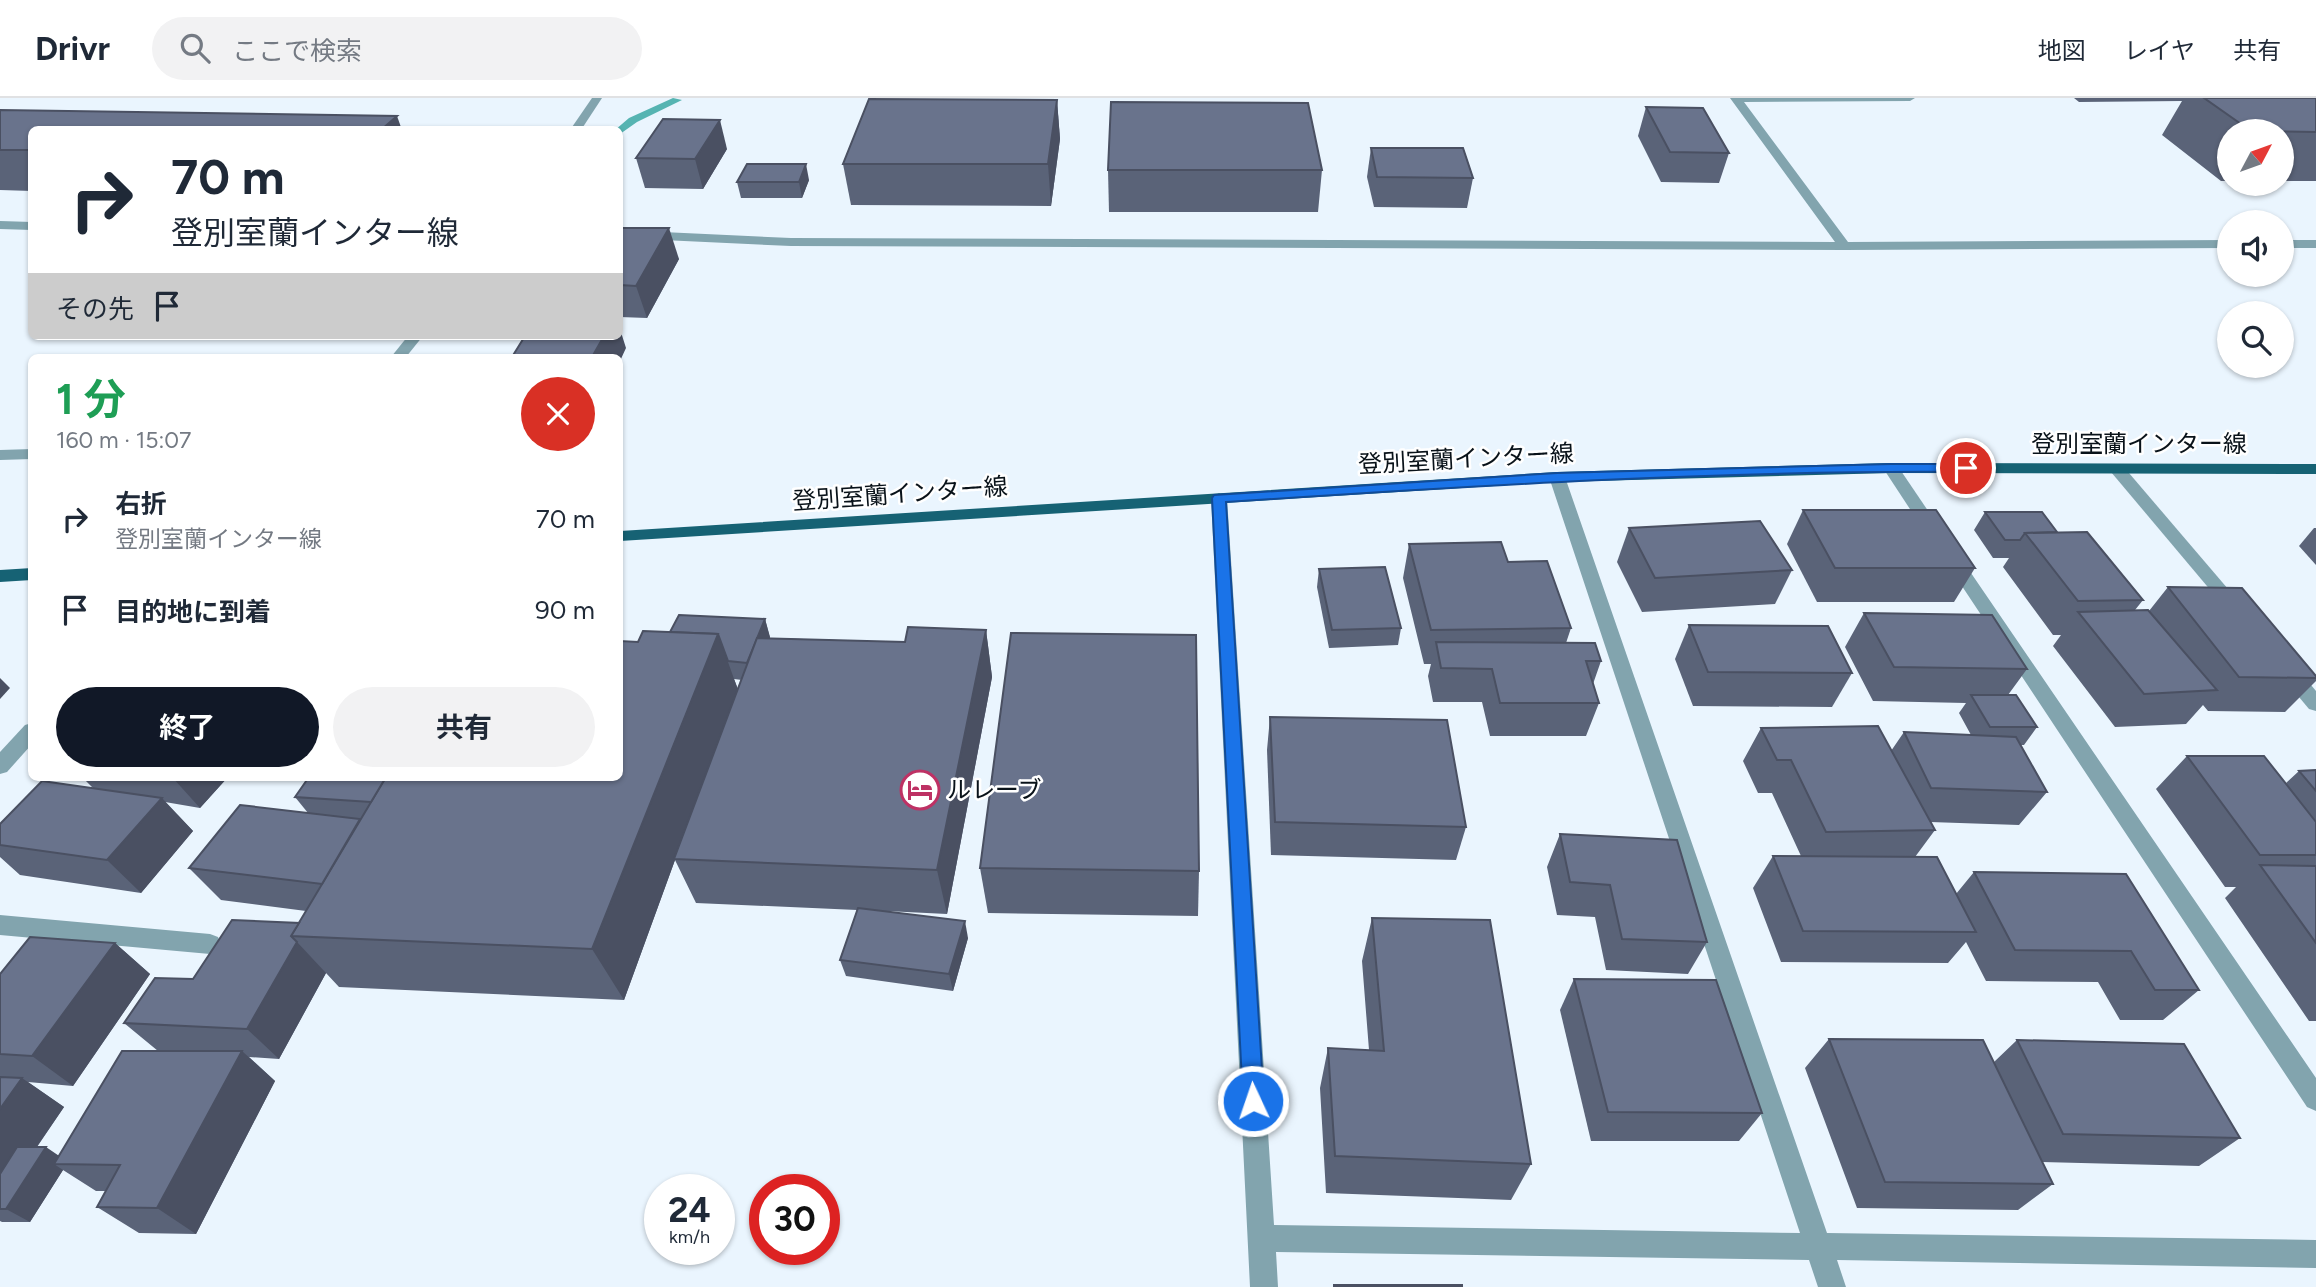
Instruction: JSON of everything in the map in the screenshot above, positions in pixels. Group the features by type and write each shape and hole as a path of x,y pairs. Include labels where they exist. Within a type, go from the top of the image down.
{"main road":[{"name":"登別室蘭インター線","path":"623,536 1557,477 1891,468 2316,468"},
{"path":"0,576 28,574"}],"street":[{"path":"578,126 597,98"},
{"path":"1736,99 1910,98"},
{"path":"1736,99 1844,246"},
{"path":"0,225 28,226"},
{"path":"623,234 791,242 1844,246 2217,244"},
{"path":"2294,244 2316,244"},
{"path":"401,354 413,340"},
{"path":"0,456 28,454"},
{"path":"1891,468 2316,1099"},
{"path":"2117,469 2244,619"},
{"path":"1557,477 1832,1287"},
{"path":"1219,498 1264,1287"},
{"path":"2280,662 2316,704"},
{"path":"0,766 28,734"},
{"path":"0,925 210,944"},
{"path":"1261,1238 2316,1254"}],"building":[{"path":"2204,98 2316,98 2316,132 2294,132 2294,119 2234,119"},
{"path":"869,99 1057,100 1048,164 843,164"},
{"path":"1111,102 1308,103 1322,170 1108,170"},
{"path":"1646,107 1703,108 1729,153 1670,152"},
{"path":"0,110 397,116 386,126 28,126 28,150 0,150"},
{"path":"663,119 720,120 695,159 636,158"},
{"path":"1371,148 1463,148 1473,178 1377,177"},
{"path":"747,164 806,164 799,182 737,182"},
{"path":"623,228 669,228 636,286 623,285"},
{"path":"523,340 602,340 594,354 514,354"},
{"path":"1803,510 1936,510 1975,568 1835,568"},
{"path":"1985,512 2042,512 2057,532 2025,533 2020,540 2005,540"},
{"path":"1760,521 1792,570 1655,578 1629,528"},
{"path":"2087,532 2143,600 2078,601 2025,533"},
{"path":"1501,542 1508,562 1547,561 1571,628 1431,630 1409,544"},
{"path":"1385,567 1401,628 1332,630 1319,569"},
{"path":"2168,587 2242,588 2316,678 2239,677"},
{"path":"2148,610 2217,690 2144,694 2078,612"},
{"path":"1864,613 1992,615 2027,669 1894,667"},
{"path":"679,615 765,619 747,663 728,661 718,634 670,632"},
{"path":"1689,625 1828,626 1852,673 1708,672"},
{"path":"908,627 986,630 937,870 674,859 757,638 905,642"},
{"path":"643,631 718,634 592,949 291,936 384,781 623,781 623,641 638,642"},
{"path":"1011,633 1196,635 1199,871 980,868"},
{"path":"1436,642 1595,643 1601,661 1586,661 1599,703 1500,703 1492,669 1441,668"},
{"path":"1971,695 2016,695 2037,727 1990,727"},
{"path":"1270,717 1447,720 1466,827 1275,822"},
{"path":"1878,726 1935,830 1826,832 1791,760 1777,760 1761,728"},
{"path":"1904,732 2016,737 2047,792 1931,788"},
{"path":"2187,756 2264,756 2316,822 2316,855 2260,855"},
{"path":"2316,770 2316,791 2299,771"},
{"path":"42,781 162,798 107,860 0,845 0,824"},
{"path":"306,781 384,781 371,802 295,797"},
{"path":"240,805 360,819 322,884 189,868"},
{"path":"1560,834 1677,840 1707,942 1622,939 1610,885 1570,882"},
{"path":"1773,856 1937,857 1976,932 1803,931"},
{"path":"2260,865 2316,866 2316,943"},
{"path":"1974,872 2126,874 2199,990 2155,990 2131,951 2015,950"},
{"path":"858,908 965,921 949,974 840,960"},
{"path":"1372,918 1490,920 1531,1164 1335,1156 1328,1048 1384,1051"},
{"path":"232,920 299,923 291,936 297,942 247,1029 124,1023 155,978 193,979"},
{"path":"30,937 115,943 32,1056 0,1054 0,974"},
{"path":"1574,979 1716,980 1762,1113 1608,1112"},
{"path":"1829,1039 1983,1040 2053,1184 1885,1182"},
{"path":"2017,1040 2184,1044 2240,1138 2063,1134"},
{"path":"122,1051 242,1051 157,1208 97,1207 120,1165 54,1164"},
{"path":"0,1077 22,1078 0,1109"},
{"path":"17,1147 46,1147 6,1209 0,1209 0,1174"},
{"path":"1462,1285 1462,1287 1334,1287"}],"waterway":[{"path":"623,128 633,120 677,100"}],"place":[{"name":"ルレーブ","path":"920,790"}],"route":[{"path":"1253,1101 1219,498 1557,477 1966,468"}]}
